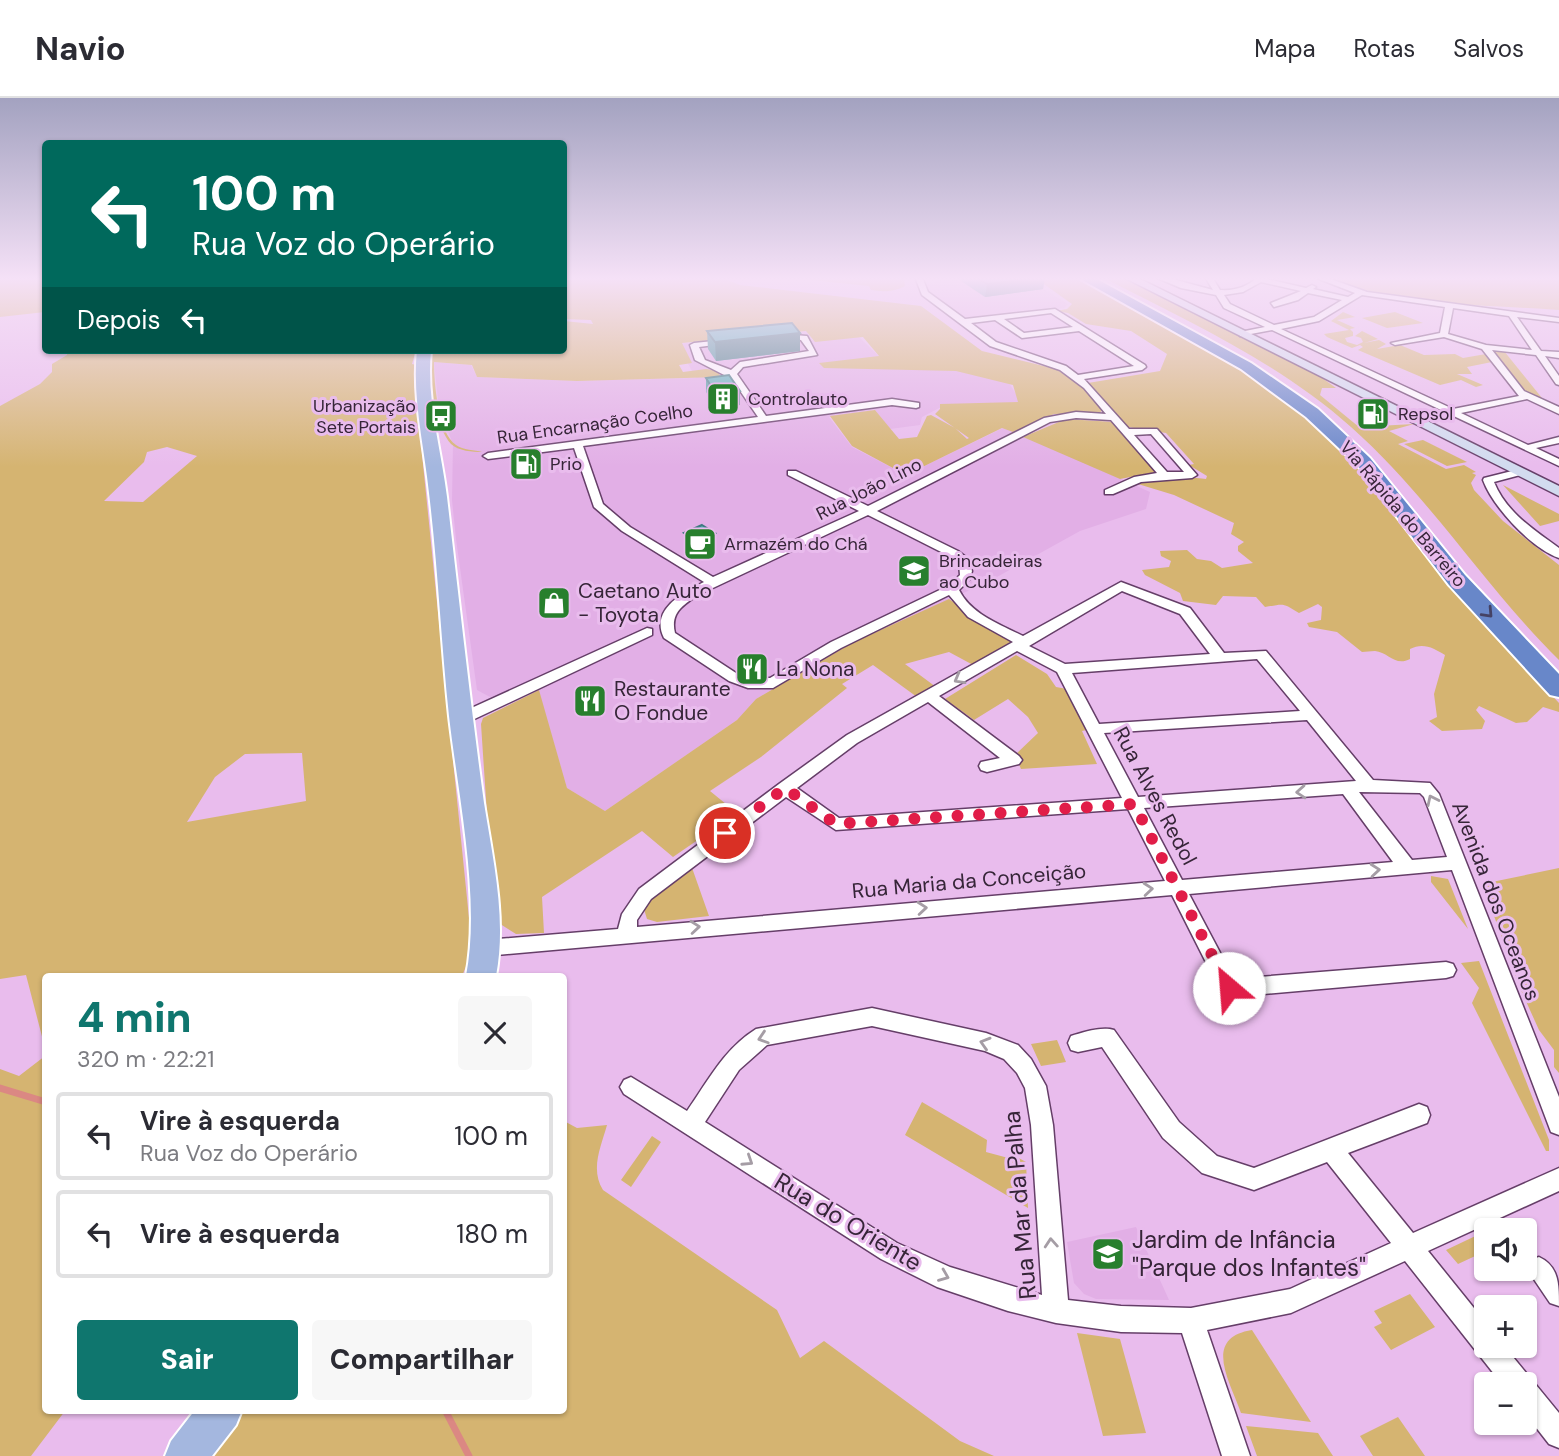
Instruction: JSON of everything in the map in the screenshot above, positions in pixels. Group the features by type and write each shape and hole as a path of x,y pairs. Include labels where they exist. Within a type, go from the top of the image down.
{"highway":[{"name":"Via Rápida do Barreiro","path":"1199,340 1246,366 1312,413 1364,462 1457,580 1559,689"},
{"name":"Via Rápida do Barreiro","path":"1215,340 1255,362 1321,407 1384,465 1529,637 1559,667"}],"main road":[{"path":"1255,340 1559,492"},
{"path":"424,354 421,379 438,494 443,574 485,905 484,962"},
{"path":"186,1456 217,1414"}],"street":[{"path":"737,340 694,345 703,364 733,374 763,418"},
{"path":"733,374 740,365 814,353 806,340"},
{"path":"991,340 1006,350 1063,368 1077,378 1115,417 1164,475"},
{"path":"1077,378 1142,368 1098,340"},
{"path":"1299,340 1559,463"},
{"path":"1395,343 1411,340"},
{"path":"1461,340 1485,348 1559,355"},
{"path":"1530,340 1559,382"},
{"path":"1485,348 1526,397 1559,411"},
{"path":"1452,412 1526,397"},
{"name":"Rua Encarnação Coelho","path":"488,456 892,402 916,405"},
{"name":"Rua João Lino","path":"952,589 836,645 773,683 748,683 734,678 669,635 666,625 672,609 713,582 868,511 1047,420 1076,415 1115,417"},
{"path":"1109,492 1140,479 1164,475 1192,475 1154,431 1127,432"},
{"path":"1526,448 1559,440"},
{"path":"577,443 598,505 626,529 713,582"},
{"path":"1520,472 1488,480 1491,493 1525,528 1559,553"},
{"path":"792,473 960,556 966,564 966,576 952,589 978,617 1063,669 1261,654 1369,786"},
{"path":"627,933 634,907 645,894 852,739 1121,586 1185,611 1220,657"},
{"path":"461,719 647,632"},
{"name":"Rua Alves Redol","path":"1063,669 1229,988 1446,970"},
{"path":"929,695 1014,760 987,766"},
{"path":"1094,729 1311,715"},
{"path":"785,788 836,824 1369,786"},
{"name":"Avenida dos Oceanos","path":"1369,786 1424,787 1430,794 1559,1124"},
{"path":"1347,789 1406,867"},
{"name":"Rua Maria da Conceição","path":"484,962 627,933 1457,863"},
{"name":"Rua Mar da Palha","path":"691,1124 750,1042 764,1036 872,1017 986,1042 1011,1052 1024,1066 1035,1086 1042,1125 1056,1311"},
{"path":"1078,1043 1107,1037 1171,1130 1210,1166 1254,1179 1332,1151 1419,1115"},
{"name":"Rua do Oriente","path":"631,1087 889,1251 946,1278 1056,1311 1121,1319 1191,1321 1291,1301 1559,1179"},
{"path":"1332,1151 1474,1328"},
{"path":"1539,1269 1559,1294"},
{"path":"1191,1321 1236,1456"},
{"path":"1498,1358 1509,1372"},
{"path":"1537,1407 1559,1434"}],"shaded area":[{"path":"567,340 709,340 682,343 692,363 679,365 683,372 706,369 726,372 719,373 720,377 577,381 477,377 472,365 434,362 436,394 445,430 456,445 482,452 458,448 445,436 436,413 429,372 429,354 567,354"},
{"path":"713,340 862,340 891,368 958,371 1009,383 1021,402 943,406 922,417 920,425 890,429 875,410 829,417 852,447 906,475 1003,428 1013,432 1038,419 1052,424 1024,436 1150,492 1146,509 1080,531 988,582 852,643 756,699 737,720 605,811 567,788 535,679 490,697 477,690 452,500 453,444 439,409 434,362 471,365 477,377 576,381 696,378 677,344"},
{"path":"866,340 968,340 982,351 1056,369 1080,385 1103,410 1099,413 1054,414 1013,432 1002,428 906,475 852,446 830,416 875,410 899,439 917,437 927,416 931,415 954,428 935,414 940,409 940,404 1018,402 1013,385 956,371 824,368 819,363 879,356"},
{"path":"1146,340 1195,340 1279,391 1352,457 1471,609 1559,703 1559,712 1543,707 1527,722 1516,723 1479,706 1476,710 1485,721 1482,729 1442,731 1429,721 1437,717 1434,694 1445,655 1437,650 1424,646 1415,647 1410,649 1410,659 1405,661 1396,660 1380,652 1362,652 1337,632 1309,627 1307,623 1321,620 1322,607 1318,604 1299,613 1283,605 1265,607 1256,597 1223,596 1216,605 1183,601 1180,593 1145,575 1142,570 1169,567 1171,561 1161,556 1160,551 1187,550 1197,559 1211,561 1222,568 1253,563 1238,551 1238,546 1244,542 1231,534 1234,523 1174,495 1138,484 1160,479 1206,479 1207,476 1189,465 1194,464 1166,433 1128,427 1088,383 1160,371 1167,354"},
{"path":"1224,340 1249,340 1318,375 1336,388 1322,388 1320,395 1359,427 1414,424 1389,431 1408,441 1398,444 1446,469 1464,465 1476,472 1472,473 1476,475 1471,483 1474,490 1503,521 1559,565 1559,660 1506,602 1406,482 1351,427 1293,382"},
{"path":"1335,340 1346,340 1357,345 1362,340 1373,340 1364,343 1380,340 1386,344 1377,349 1400,345 1424,355 1455,354 1463,358 1486,354 1492,362 1467,367 1472,374 1457,374 1483,385 1476,387 1461,380 1440,385 1358,350 1363,347 1360,345 1352,348"},
{"path":"1492,350 1504,351 1546,403 1524,391"},
{"path":"67,354 415,354 412,364 416,365 422,454 470,928 470,957 463,973 42,973 42,1036 26,975 0,979 0,406 40,384 52,372 52,364","holes":["167,447 197,456 143,502 104,501 144,462 147,452","302,753 306,801 187,822 215,777 245,754"]},
{"path":"1066,419 1114,422 1156,472 1120,479 1023,437"},
{"path":"1423,440 1467,462 1447,466 1404,444"},
{"path":"1503,485 1559,514 1559,521 1540,526"},
{"path":"949,599 1012,642 975,666 949,652 905,664 936,687 917,697 873,665 842,684 847,688 761,757 710,791 737,813 673,857 642,831 542,897 544,933 516,934 494,920 481,724 483,718 539,690 567,788 605,811 737,720 756,699 852,643"},
{"path":"1016,655 1047,674 1056,687 1067,689 1091,729 1082,731 1097,764 1021,769 1015,755 1038,733 1028,717 1008,699 974,720 945,699"},
{"path":"691,865 709,916 657,922 647,919 643,906"},
{"path":"1559,868 1559,1073 1554,1067 1554,1050 1539,1030 1520,988 1489,902 1487,883"},
{"path":"1431,876 1448,879 1468,929 1431,882"},
{"path":"1479,961 1549,1140 1549,1151 1546,1151 1472,1003 1479,988 1461,963"},
{"path":"1057,1040 1066,1062 1041,1066 1031,1044"},
{"path":"42,1058 42,1414 63,1414 31,1456 0,1456 0,1069 19,1076"},
{"path":"922,1102 987,1140 986,1152 1012,1159 1013,1155 1026,1162 1028,1208 905,1135"},
{"path":"567,1123 577,1128 607,1125 597,1166 603,1190 777,1310 800,1358 824,1341 960,1441 994,1456 208,1456 237,1414 567,1414"},
{"path":"652,1136 661,1142 631,1187 621,1180"},
{"name":"Jardim de Infância \"Parque dos Infantes\"","path":"1136,1227 1169,1300 1096,1299 1084,1294 1074,1283 1067,1242"},
{"path":"1474,1237 1474,1257 1458,1264 1446,1250"},
{"path":"1410,1294 1435,1327 1391,1350 1374,1327 1382,1323 1374,1311"},
{"path":"1252,1330 1311,1422 1241,1413 1226,1375 1224,1351 1228,1342 1237,1335"},
{"path":"1077,1333 1120,1339 1146,1433 1103,1436"},
{"path":"1398,1417 1425,1456 1373,1456 1360,1436"},
{"path":"1246,1426 1318,1433 1333,1456 1257,1456"}],"building":[{"path":"729,375 740,391 716,394 706,378"},
{"path":"702,525 715,533 697,541 684,533"}],"waterway":[{"path":"0,1088 42,1101"},
{"path":"447,1414 469,1456"}],"place":[{"name":"Controlauto","path":"723,399"},
{"name":"Repsol","path":"1373,414"},
{"name":"Urbanização Sete Portais","path":"441,416"},
{"name":"Prio","path":"526,464"},
{"name":"Armazém do Chá","path":"700,544"},
{"name":"Brincadeiras ao Cubo","path":"914,571"},
{"name":"Caetano Auto - Toyota","path":"554,603"},
{"name":"La Nona","path":"752,669"},
{"name":"Restaurante O Fondue","path":"590,701"},
{"name":"Jardim de Infância \"Parque dos Infantes\"","path":"1108,1254"}],"route":[{"path":"725,833 785,788 836,824 1134,804 1229,988"}]}
